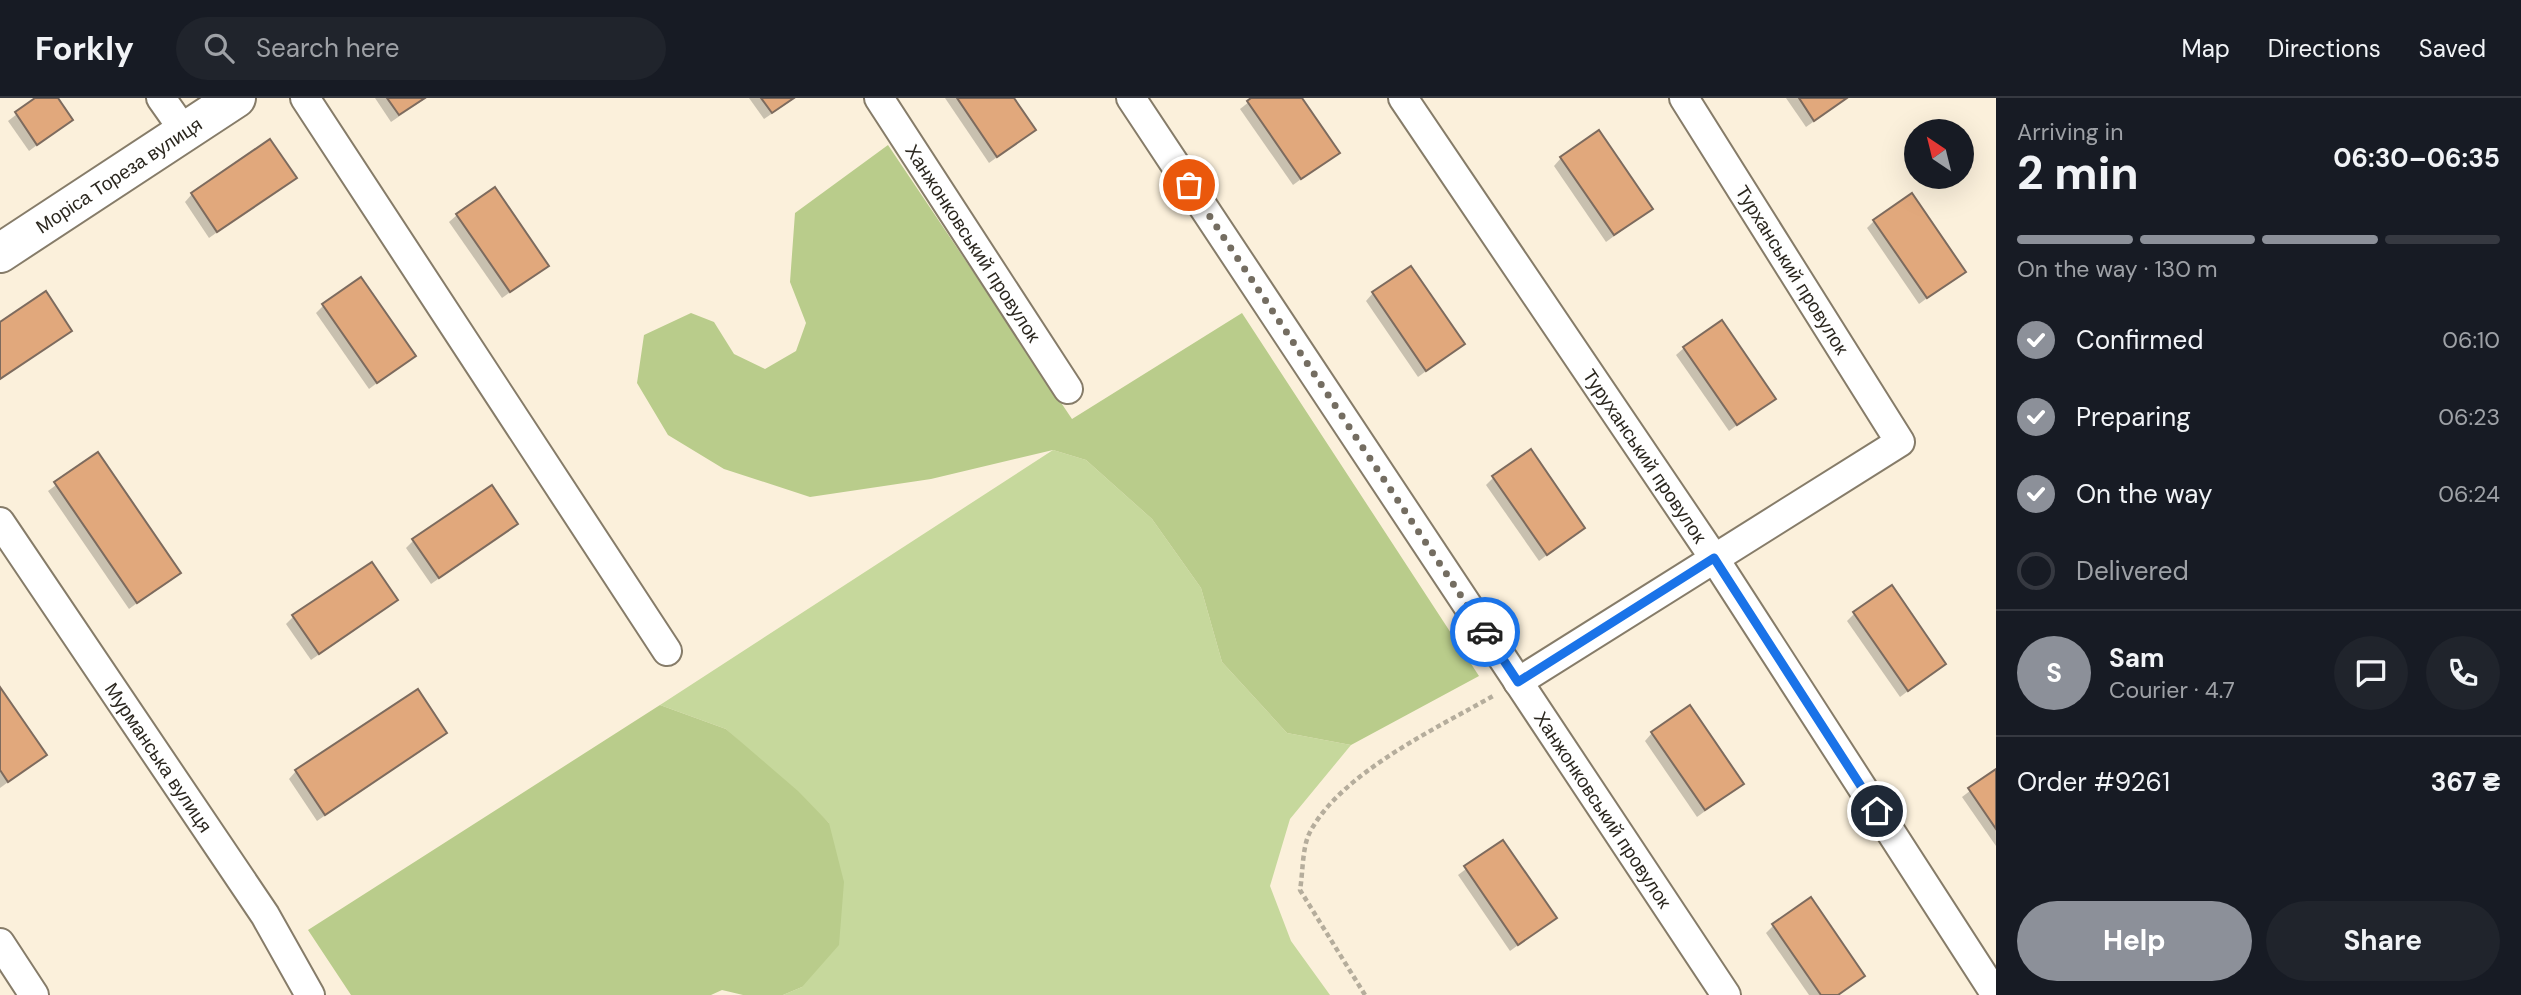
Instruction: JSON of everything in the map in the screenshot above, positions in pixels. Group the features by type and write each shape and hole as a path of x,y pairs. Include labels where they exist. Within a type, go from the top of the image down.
{"street":[{"path":"161,98 185,132"},
{"name":"Моріса Тореза вулиця","path":"0,253 236,98"},
{"path":"305,98 667,651"},
{"name":"Ханжонковський провулок","path":"878,98 1068,389"},
{"name":"Ханжонковський провулок","path":"1131,98 1726,995"},
{"name":"Туруханський провулок","path":"1403,98 1714,558 1996,995"},
{"name":"Турханський провулок","path":"1684,98 1900,442 1714,558"},
{"name":"Мурманська вулиця","path":"0,522 265,915 310,995"},
{"path":"1518,682 1714,558"},
{"path":"0,943 34,995"}],"path":[{"path":"1365,995 1300,890 1309,833 1346,788 1407,745 1518,682"}],"green space":[{"path":"888,145 1072,419 1242,313 1479,676 1351,745 1287,733 1222,662 1201,588 1152,519 1086,460 1053,450 931,479 810,497 724,469 668,435 637,383 644,335 691,313 714,322 734,354 765,369 796,351 806,323 790,282 795,213"},
{"path":"1053,450 1086,460 1152,519 1201,588 1222,662 1287,733 1351,745 1290,819 1270,886 1291,941 1330,995 783,995 802,987 829,823 726,729 660,705"},
{"path":"660,705 726,729 798,791 829,823 844,882 839,945 802,987 783,995 743,995 722,990 711,995 351,995 308,930"}],"building":[{"path":"35,98 58,98 73,120 37,145 15,112"},
{"path":"387,98 425,98 399,115"},
{"path":"761,98 794,98 772,113"},
{"path":"957,98 1014,98 1036,130 997,157"},
{"path":"1251,98 1302,98 1340,153 1301,179 1247,101"},
{"path":"1799,98 1847,98 1814,121"},
{"path":"1599,130 1653,209 1614,235 1560,157"},
{"path":"270,139 297,178 217,232 191,193"},
{"path":"495,187 549,266 510,292 456,214"},
{"path":"1912,193 1966,272 1927,298 1873,220"},
{"path":"1411,266 1465,344 1426,371 1372,292"},
{"path":"361,277 416,356 377,383 322,304"},
{"path":"46,291 72,331 0,379 0,322"},
{"path":"1722,320 1776,399 1737,425 1683,347"},
{"path":"1531,449 1585,528 1547,555 1492,476"},
{"path":"98,452 181,573 137,603 54,482"},
{"path":"492,485 518,524 439,578 412,539"},
{"path":"372,562 398,600 319,654 292,615"},
{"path":"1892,585 1946,664 1908,691 1853,612"},
{"path":"0,687 47,755 8,782 0,770"},
{"path":"418,689 447,733 325,815 295,770"},
{"path":"1690,705 1744,784 1705,810 1651,732"},
{"path":"1996,769 1996,829 1968,788"},
{"path":"1503,840 1557,918 1518,945 1464,866"},
{"path":"1811,897 1865,976 1838,995 1821,995 1772,924"}],"way so far":[{"path":"1189,185 1485,632"}],"route":[{"path":"1485,632 1518,682 1714,558 1877,811"}]}
